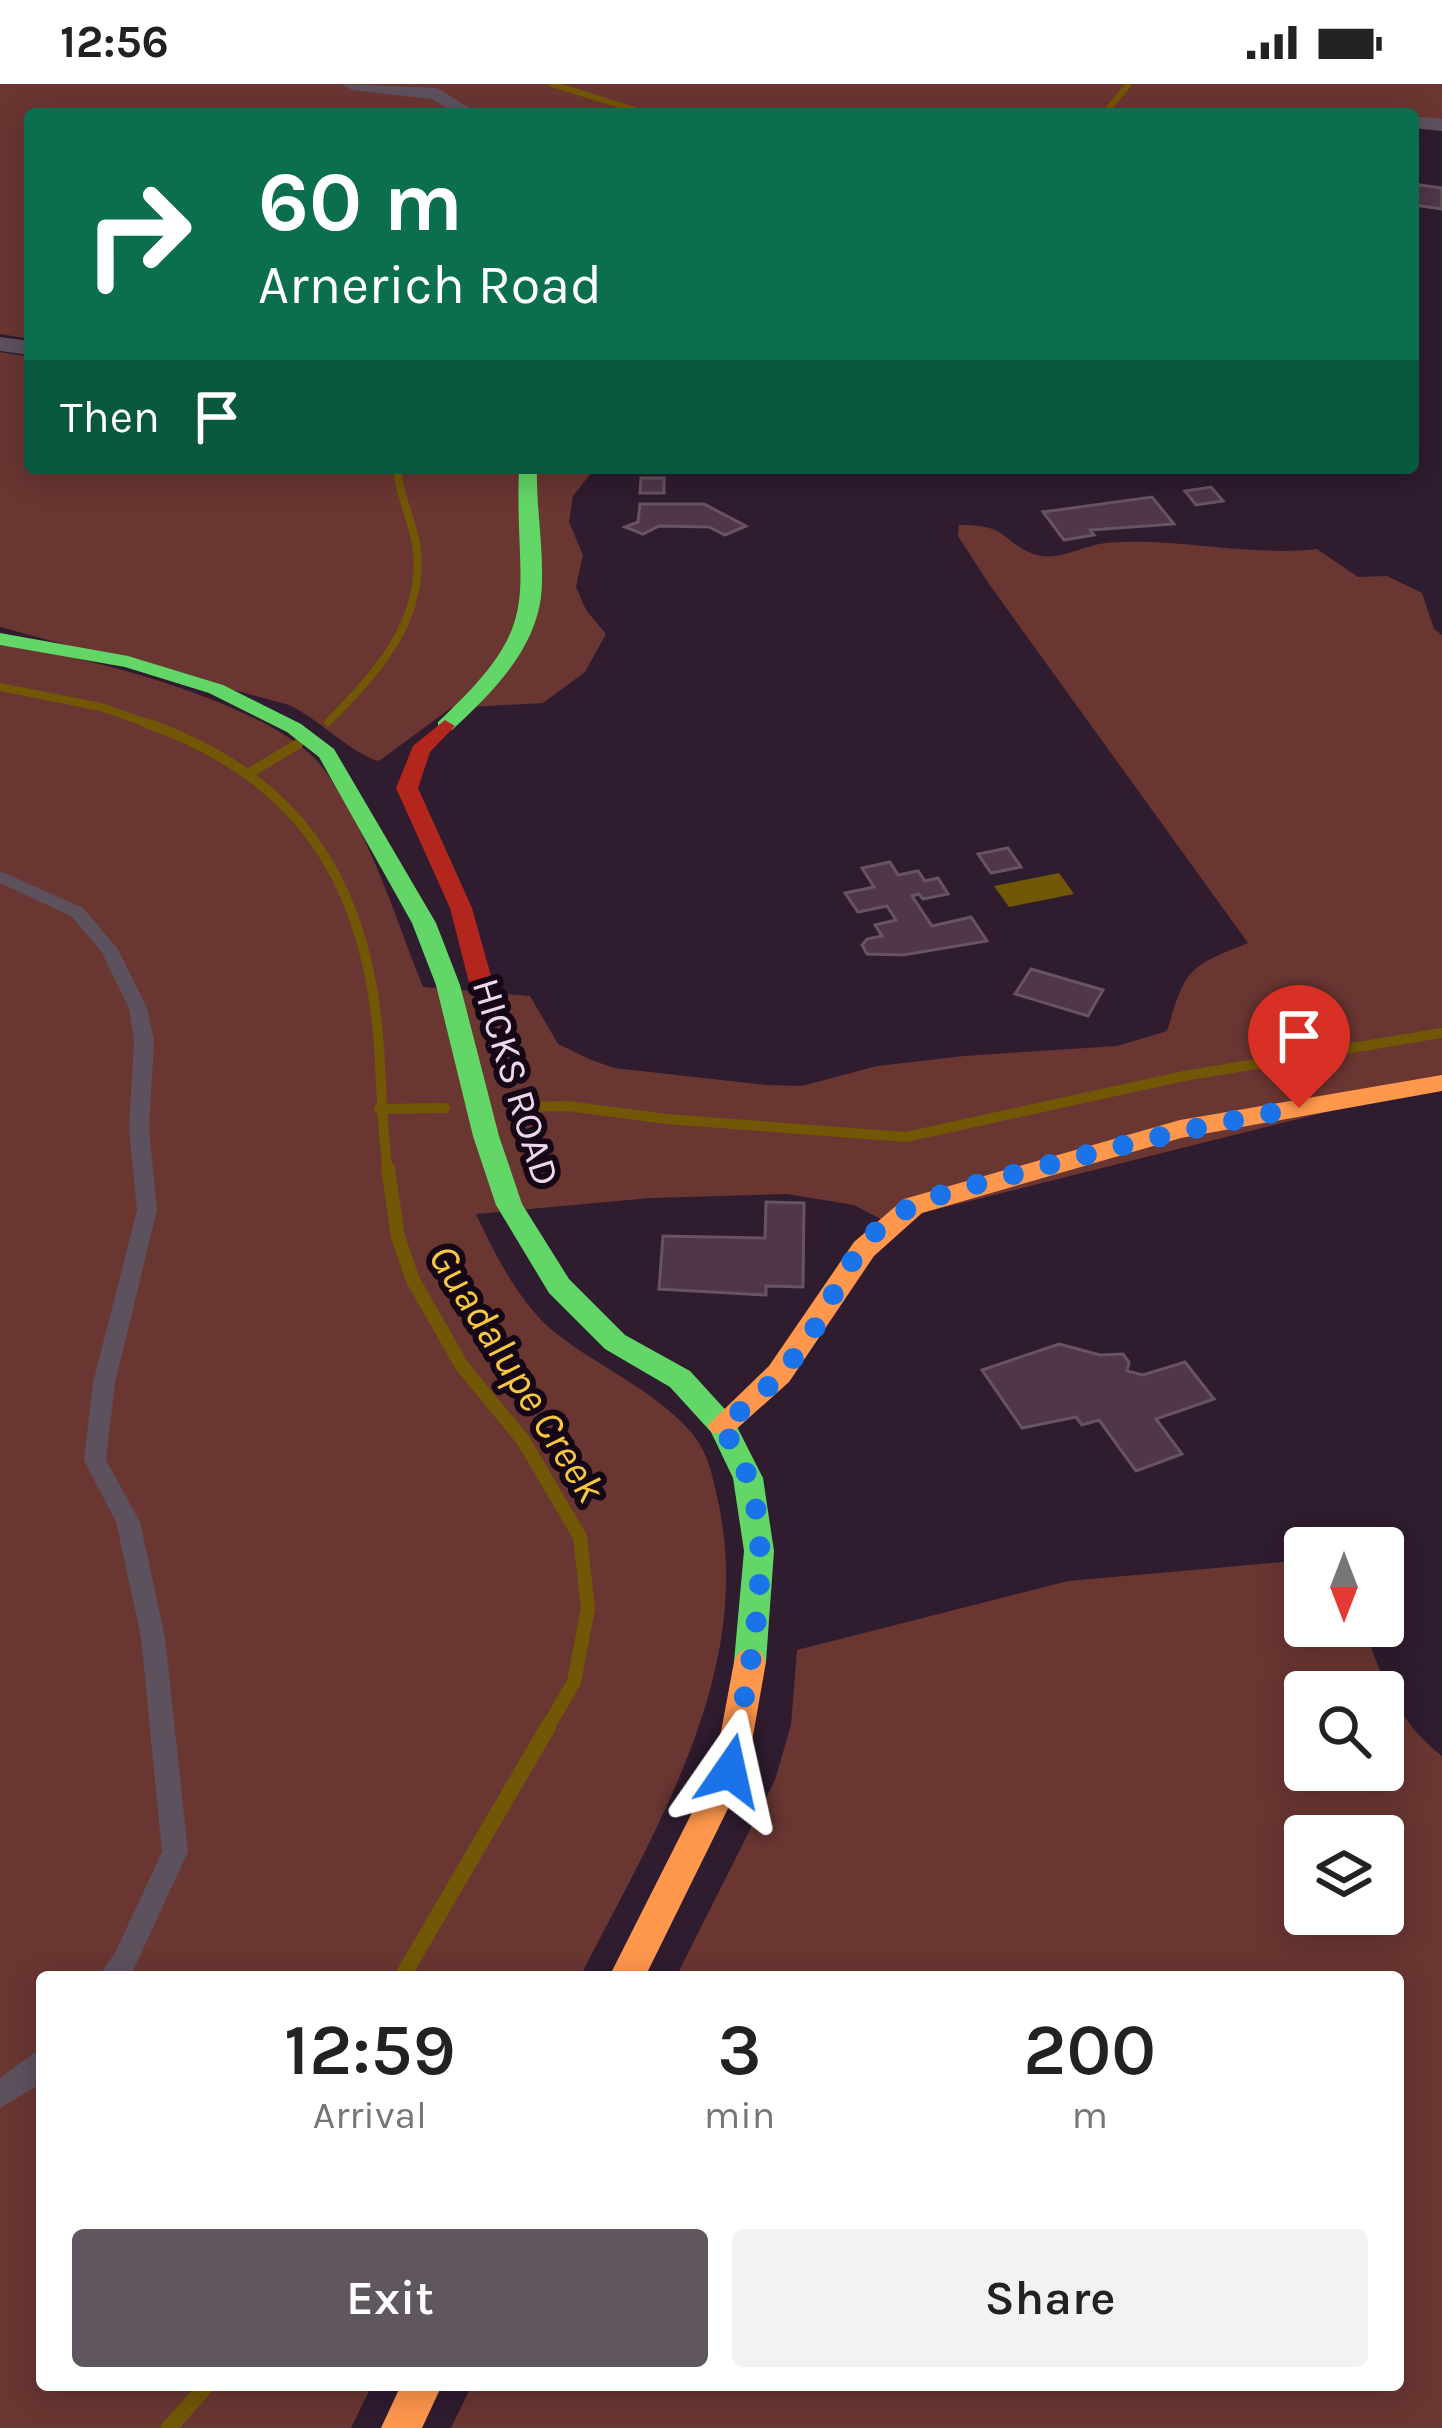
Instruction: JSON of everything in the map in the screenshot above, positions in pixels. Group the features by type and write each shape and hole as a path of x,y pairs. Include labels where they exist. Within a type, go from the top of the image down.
{"street":[{"path":"352,84 437,94 460,108"},
{"path":"490,1023 470,931 407,788 419,750 482,692 515,643 532,600 525,507 528,474"},
{"name":"HICKS ROAD","path":"0,639 110,659 193,683 306,734 327,753 424,923 448,985 509,1205 559,1286 616,1342 680,1379 722,1425 748,1478 759,1551 750,1663 730,1771 630,1971"},
{"path":"722,1425 778,1378 812,1333 855,1256 886,1222 914,1206 1180,1129 1442,1083"},
{"path":"488,1140 511,1115"},
{"path":"400,2428 419,2391"}],"lane":[{"path":"0,876 77,912 109,949 138,1007 144,1041 139,1130 147,1210 104,1383 94,1460 128,1522 153,1637 175,1852 117,1971"},
{"path":"0,2094 36,2068"}],"shaded area":[{"path":"0,84 1442,84 1442,122 1419,120 1419,108 24,108 24,338 0,334"},
{"path":"0,352 24,356 24,474 590,474 573,496 569,522 583,555 576,587 586,610 606,634 585,672 543,703 451,708 379,761 289,705 0,627"},
{"path":"959,525 996,530 1043,556 1133,542 1264,551 1317,549 1358,577 1387,576 1422,593 1434,629 1442,635 1442,1083 886,1222 854,1205 787,1194 651,1198 476,1214 510,1279 544,1322 676,1416 706,1456 719,1506 726,1569 722,1631 710,1691 690,1751 583,1971 36,1971 36,2391 369,2391 351,2428 0,2428 0,645 77,659 173,686 221,703 299,745 323,768 354,818 423,987 530,996 558,1044 614,1068 802,1086 877,1066 1117,1046 1167,1031 1192,972 1248,943 958,536"},
{"path":"1059,873 1074,894 1009,907 994,886"},
{"path":"1284,1562 1284,1647 1371,1647 1381,1671 1284,1671 1284,1791 1404,1791 1404,1716 1442,1756 1442,2428 451,2428 469,2391 1404,2391 1404,1971 679,1971 775,1780 791,1725 797,1650 1068,1581"}],"building":[{"path":"1419,185 1442,188 1442,209 1419,206"},
{"path":"641,478 664,478 664,493 640,493"},
{"path":"1211,487 1223,501 1196,505 1185,491"},
{"path":"1152,497 1174,524 1090,530 1094,535 1064,540 1043,512"},
{"path":"640,504 704,504 746,526 725,535 709,527 659,526 643,534 625,527 638,522"},
{"path":"1008,848 1021,867 991,873 978,854"},
{"path":"890,862 898,875 918,871 925,881 938,878 948,894 923,899 919,894 912,896 932,926 971,917 987,941 903,955 867,954 862,945 867,939 882,936 875,925 896,920 887,906 858,912 845,893 874,887 862,868"},
{"path":"1031,969 1103,990 1088,1016 1015,994"},
{"path":"766,1202 804,1203 803,1287 766,1286 766,1295 659,1289 663,1236 765,1238"},
{"path":"1059,1344 1100,1355 1123,1354 1129,1362 1127,1371 1143,1375 1185,1362 1214,1399 1156,1419 1182,1454 1136,1471 1099,1420 1082,1425 1076,1417 1022,1428 982,1370"}],"waterway":[{"path":"552,84 629,108"},
{"path":"1109,108 1129,84"},
{"path":"328,722 379,666 413,601 417,551 398,474"},
{"name":"Guadalupe Creek","path":"0,687 101,707 155,726"},
{"name":"Guadalupe Creek","path":"146,723 244,771 282,803 313,839 338,880 357,926 378,1034 382,1109"},
{"path":"251,772 298,744"},
{"path":"518,1107 568,1106 666,1119 906,1137 1184,1076 1442,1033"},
{"path":"382,1109 445,1108"},
{"name":"Guadalupe Creek","path":"382,1109 388,1171"},
{"name":"Guadalupe Creek","path":"388,1168 398,1237 413,1280 462,1366 523,1440 580,1537 588,1608 574,1682 546,1730"},
{"name":"Guadalupe Creek","path":"406,1971 548,1727"},
{"name":"Guadalupe Creek","path":"169,2428 202,2391"}],"traffic: fast":[{"path":"445,726 500,669 528,617 533,582 528,474"},
{"path":"0,639 128,662 216,689 294,728 327,753 424,923 448,985 486,1136 509,1205 559,1286 615,1342 680,1379 722,1425 748,1478 759,1551 750,1662"}],"traffic: slow":[{"path":"722,1425 779,1374 864,1249 913,1206 1180,1129 1442,1083"},
{"path":"630,1971 730,1770 750,1662"},
{"path":"401,2428 419,2391"}],"traffic: jam":[{"path":"445,726 420,750 407,788 461,908 484,994"}],"route":[{"path":"730,1771 750,1663 759,1551 748,1478 722,1425 778,1378 812,1333 855,1256 886,1222 914,1206 969,1187 1180,1129 1299,1108"}]}
